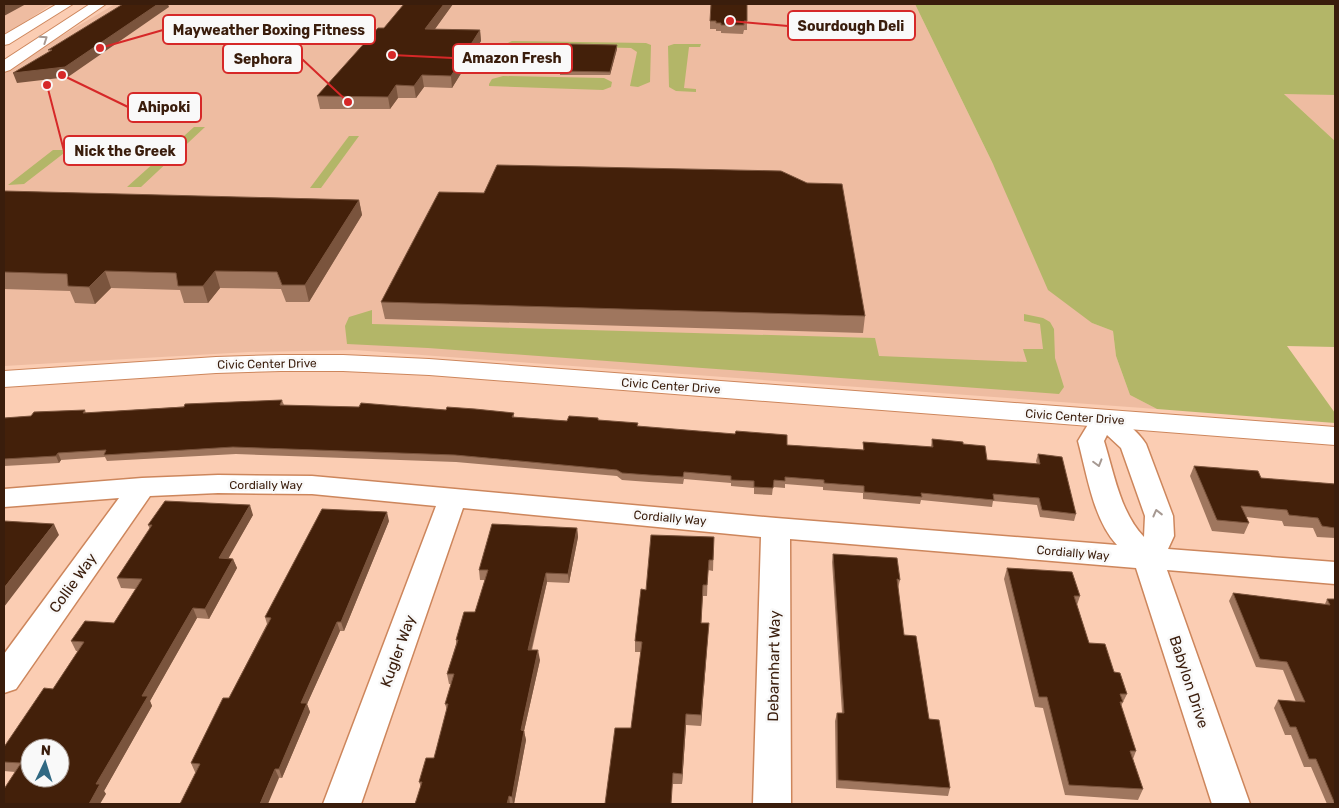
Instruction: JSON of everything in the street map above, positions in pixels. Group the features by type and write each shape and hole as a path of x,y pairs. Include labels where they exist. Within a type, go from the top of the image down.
{"street":[{"path":"4,41 66,4"},
{"path":"4,67 99,4"},
{"name":"Civic Center Drive","path":"5,378 216,366 343,363 428,367 1335,436"},
{"path":"1104,419 1133,444 1159,516 1159,536 1148,559"},
{"name":"Babylon Drive","path":"1104,419 1091,441 1111,509 1124,533 1148,559 1230,804"},
{"name":"Cordially Way","path":"4,498 142,487 218,484 312,485 776,528 1335,573"},
{"name":"Collie Way","path":"4,679 142,487"},
{"name":"Kugler Way","path":"342,804 453,497"},
{"name":"Debarnhart Way","path":"772,804 776,528"}],"shaded area":[{"path":"4,4 52,4 4,36"},
{"path":"115,4 915,4 993,164 1092,323 1113,331 1116,356 1130,395 1157,409 354,350 249,352 4,366 4,73 36,51"},
{"path":"1283,93 1335,95 1335,141"}],"green space":[{"path":"915,4 1335,4 1335,95 1284,94 1335,141 1335,347 1287,346 1335,413 1335,423 1157,409 1130,395 1116,356 1113,331 1092,323 1048,290 993,164"},
{"path":"512,41 646,43 651,45 650,82 638,87 630,86 637,52 631,48 503,45"},
{"path":"674,44 701,44 700,47 689,47 684,88 696,89 696,92 676,91 669,87 668,46"},
{"path":"503,76 604,78 612,82 611,87 603,90 489,86 492,79"},
{"path":"194,127 205,127 141,187 127,187"},
{"path":"349,136 359,136 321,188 310,188"},
{"path":"53,150 68,150 24,184 8,185"},
{"path":"372,310 372,324 875,338 879,356 1027,362 1023,349 1043,349 1040,324 1024,321 1024,314 1043,318 1050,322 1054,329 1055,358 1064,387 1059,394 428,348 347,344 345,326 349,317"}],"building":[{"path":"123,4 158,4 65,67 13,73 52,50 48,50"},
{"path":"404,4 444,4 425,29 480,30 451,76 422,75 414,86 396,85 388,97 317,96 378,28 384,28"},
{"path":"711,4 747,4 747,21 744,21 744,25 721,25 721,23 716,23 716,21 710,21"},
{"path":"570,44 617,45 610,72 560,71"},
{"path":"497,165 781,171 807,183 842,184 865,316 381,302 439,192 484,193"},
{"path":"4,191 359,200 305,285 282,285 277,272 215,271 203,286 178,286 176,273 105,271 89,287 68,286 67,274 4,272"},
{"path":"282,400 280,405 359,407 361,403 446,410 447,407 475,409 514,413 512,417 567,421 569,416 598,418 598,420 638,423 637,426 735,434 736,431 787,435 787,445 864,450 863,442 933,447 932,439 963,442 963,444 985,446 987,460 1040,464 1038,454 1062,457 1076,514 1042,510 1039,498 993,494 994,500 921,493 922,497 864,492 864,486 824,483 824,480 785,477 785,481 774,480 773,488 754,487 754,481 731,480 731,476 684,472 683,477 622,473 617,470 455,455 233,447 104,455 106,450 58,453 56,456 4,459 4,418 31,416 34,412 85,410 83,413 184,407 185,404"},
{"path":"1194,466 1258,471 1261,478 1335,484 1335,528 1322,526 1318,518 1289,515 1287,510 1241,506 1249,523 1217,520"},
{"path":"165,501 250,505 219,558 233,559 205,609 193,608 142,696 148,696 96,784 100,784 89,804 4,804 4,789 20,765 20,788 70,788 70,738 20,738 20,763 4,762 4,747 44,688 53,689 84,642 71,641 85,621 114,623 142,579 117,578 152,525 148,525"},
{"path":"322,509 387,512 341,622 337,622 301,703 307,703 279,769 275,769 260,804 180,804 200,764 191,763 223,698 229,698 271,618 265,617"},
{"path":"4,521 54,524 4,588"},
{"path":"492,524 577,528 568,574 546,573 528,650 538,650 521,730 524,731 512,797 509,796 507,804 415,804 422,782 419,782 426,758 434,758 448,704 445,704 454,674 447,674 458,640 456,640 464,612 475,612 488,570 479,570"},
{"path":"651,535 714,537 713,560 709,560 707,585 703,585 701,623 709,623 701,715 686,714 682,774 673,773 671,804 605,804 615,728 631,728 642,642 635,641 641,589 646,590"},
{"path":"833,554 897,558 900,580 897,579 904,635 916,636 929,719 939,720 950,788 838,780 837,713 844,713"},
{"path":"1007,568 1072,572 1080,596 1074,596 1089,643 1105,644 1114,672 1120,673 1127,694 1120,694 1123,702 1120,702 1136,751 1130,751 1143,789 1069,785 1047,697 1039,697"},
{"path":"1233,593 1330,605 1327,599 1335,599 1335,804 1316,759 1309,759 1296,727 1290,727 1278,700 1305,702 1287,662 1260,659"}],"place":[{"name":"Sourdough Deli","path":"730,21"},
{"name":"Mayweather Boxing Fitness","path":"100,48"},
{"name":"Amazon Fresh","path":"392,55"},
{"name":"Ahipoki","path":"62,75"},
{"name":"Nick the Greek","path":"47,85"},
{"name":"Sephora","path":"348,102"}]}
